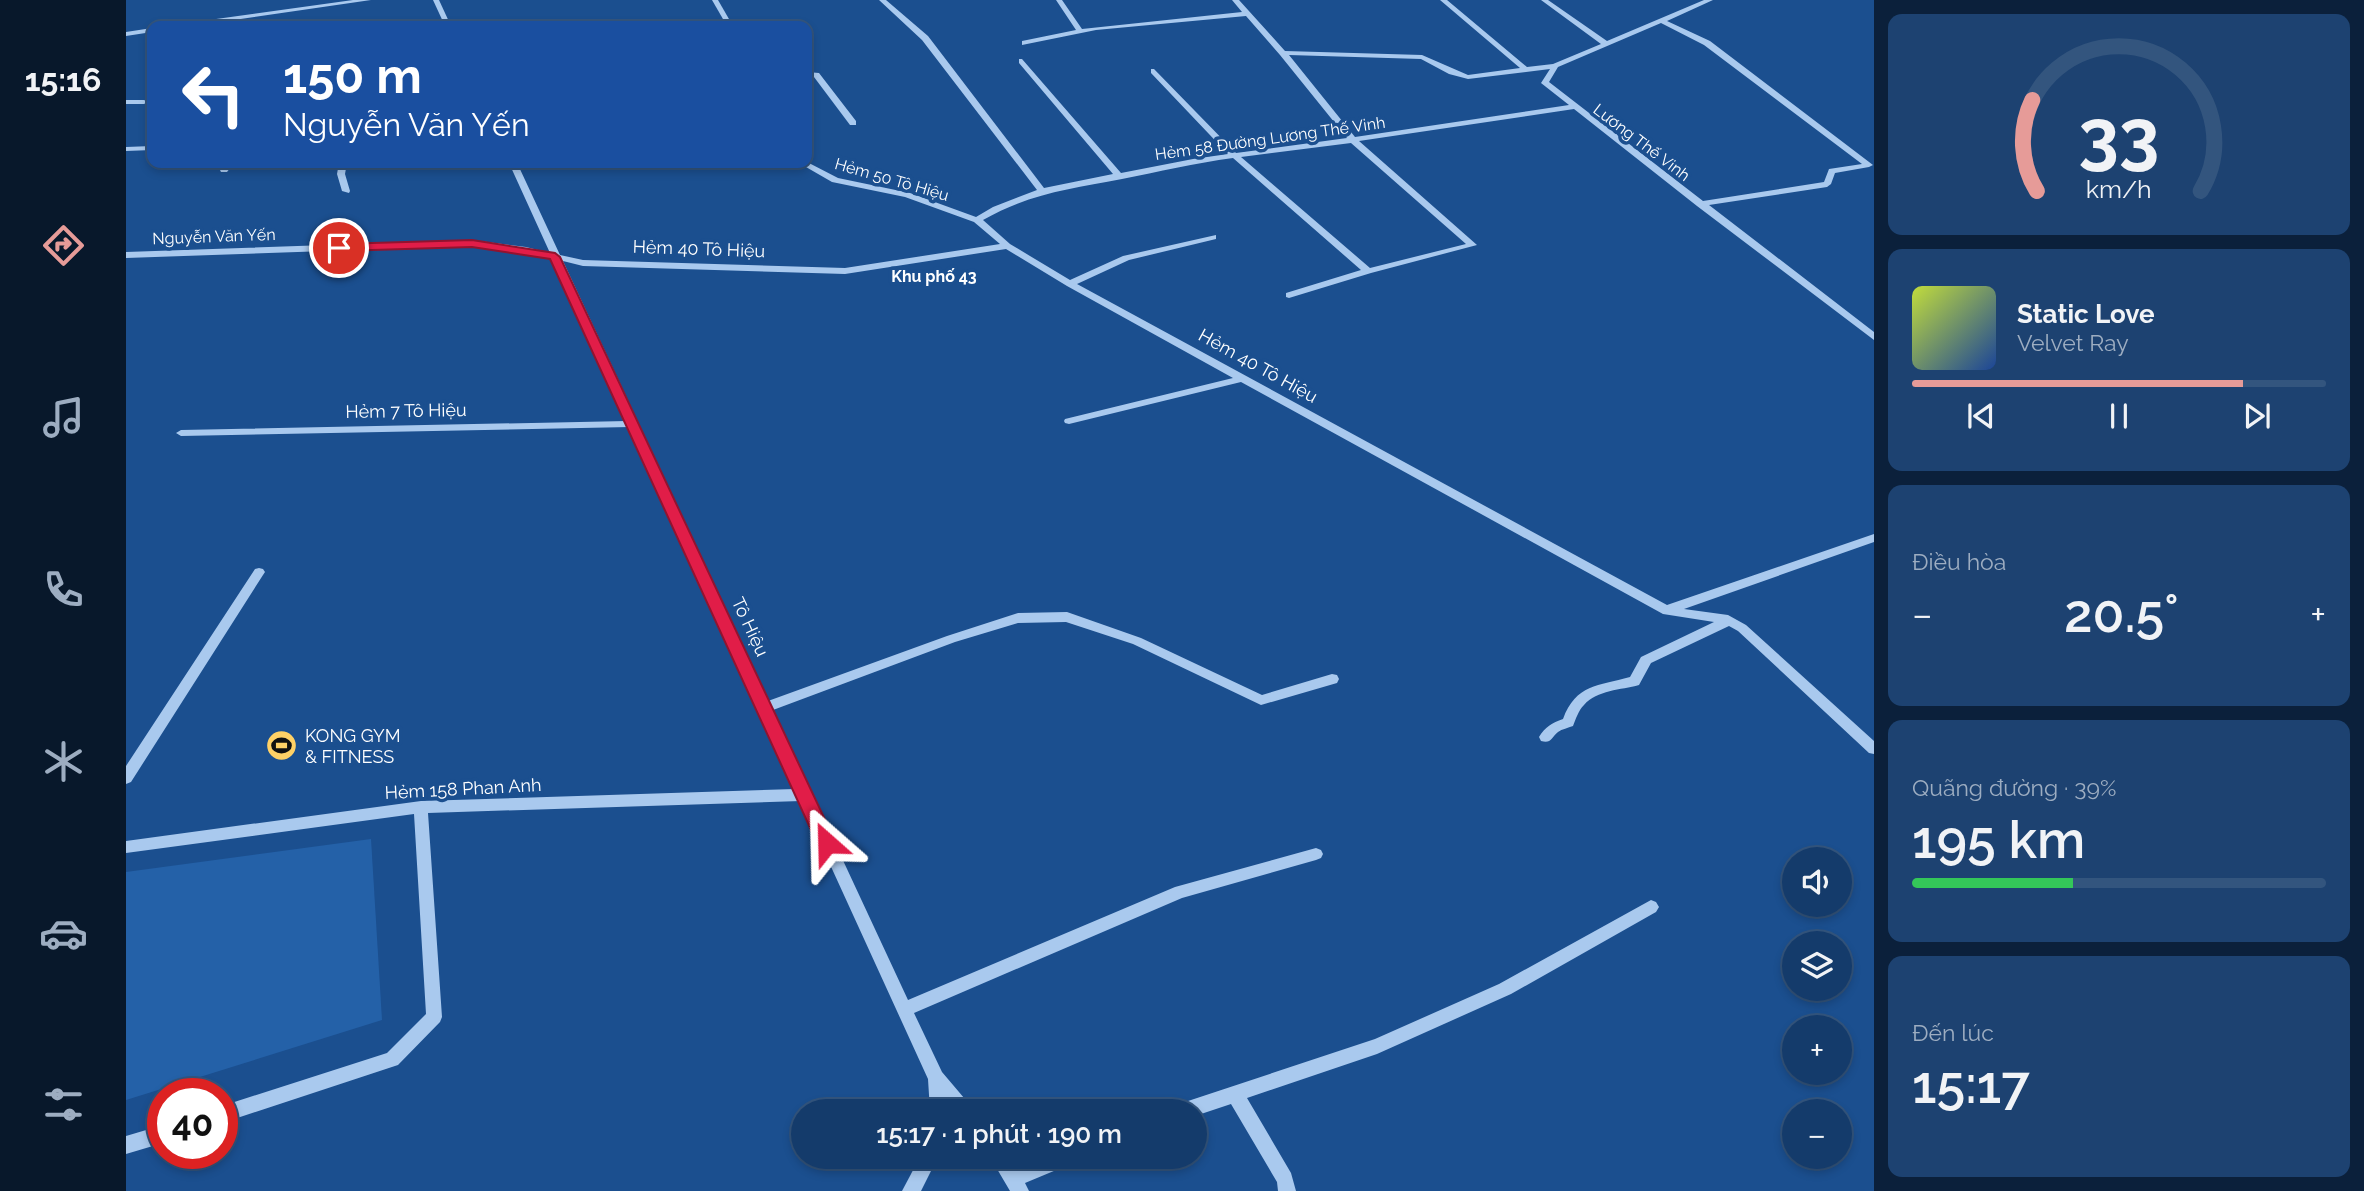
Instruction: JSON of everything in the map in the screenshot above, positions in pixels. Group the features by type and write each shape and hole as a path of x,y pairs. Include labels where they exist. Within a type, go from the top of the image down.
{"street":[{"path":"244,21 368,0"},
{"path":"436,0 446,21"},
{"path":"715,0 727,21"},
{"path":"882,0 925,38 1042,191"},
{"path":"1059,0 1080,31"},
{"path":"1235,0 1283,53 1353,140 1473,245 1368,271 1289,295"},
{"path":"1443,0 1526,70"},
{"path":"1544,0 1605,44"},
{"path":"1283,53 1422,57 1468,77 1526,70 1555,66 1706,1"},
{"path":"1025,43 1080,31 1161,20 1246,14"},
{"path":"1660,20 1707,43 1869,165 1832,171 1827,184 1700,204"},
{"path":"126,34 147,31"},
{"path":"1022,61 1120,177"},
{"name":"Lương Thế Vinh","path":"1555,66 1545,83 1573,107 1874,337"},
{"path":"1154,71 1234,155 1368,271"},
{"path":"812,75 816,75 853,123"},
{"path":"126,102 144,102"},
{"name":"Hẻm 58 Đường Lương Thế Vinh","path":"977,220 996,208 1042,191 1234,155 1573,107"},
{"path":"126,149 147,148"},
{"path":"342,168 346,191"},
{"name":"Tô Hiệu","path":"515,168 936,1078 937,1099"},
{"name":"Hẻm 50 Tô Hiệu","path":"812,168 835,180 907,195 977,220 1007,246"},
{"path":"1070,284 1126,258 1213,237"},
{"name":"Nguyễn Văn Yến","path":"126,255 472,243 555,257"},
{"name":"Hẻm 40 Tô Hiệu","path":"555,257 583,262 845,271 1007,246 1070,284 1667,611 1728,620 1742,628 1874,749"},
{"path":"1069,421 1245,378"},
{"name":"Hẻm 7 Tô Hiệu","path":"181,433 633,424"},
{"path":"1667,611 1874,538"},
{"path":"126,778 259,572"},
{"path":"764,708 951,639 1018,618 1067,617 1137,641 1261,700 1332,679"},
{"path":"1546,737 1554,728 1568,722 1574,704 1591,690 1634,681 1646,660 1728,620"},
{"name":"Hẻm 158 Phan Anh","path":"126,847 421,807 804,795"},
{"path":"238,1110 393,1059 434,1017 421,807"},
{"path":"904,1010 1180,892 1317,854"},
{"path":"1207,1104 1377,1046 1494,994 1651,907"},
{"path":"936,1078 954,1099"},
{"path":"1235,1095 1284,1180 1287,1191"},
{"path":"126,1145 147,1139"},
{"path":"911,1191 923,1169"},
{"path":"1006,1169 1016,1185 1045,1169"}],"shaded area":[{"path":"371,839 382,1020 196,1078 147,1078 147,1093 126,1100 126,872"}],"place":[{"name":"KONG GYM & FITNESS","path":"282,746"}],"district":[{"name":"Khu phố 43","path":"934,276"}],"route":[{"path":"339,248 472,243 555,257 827,843"}]}
